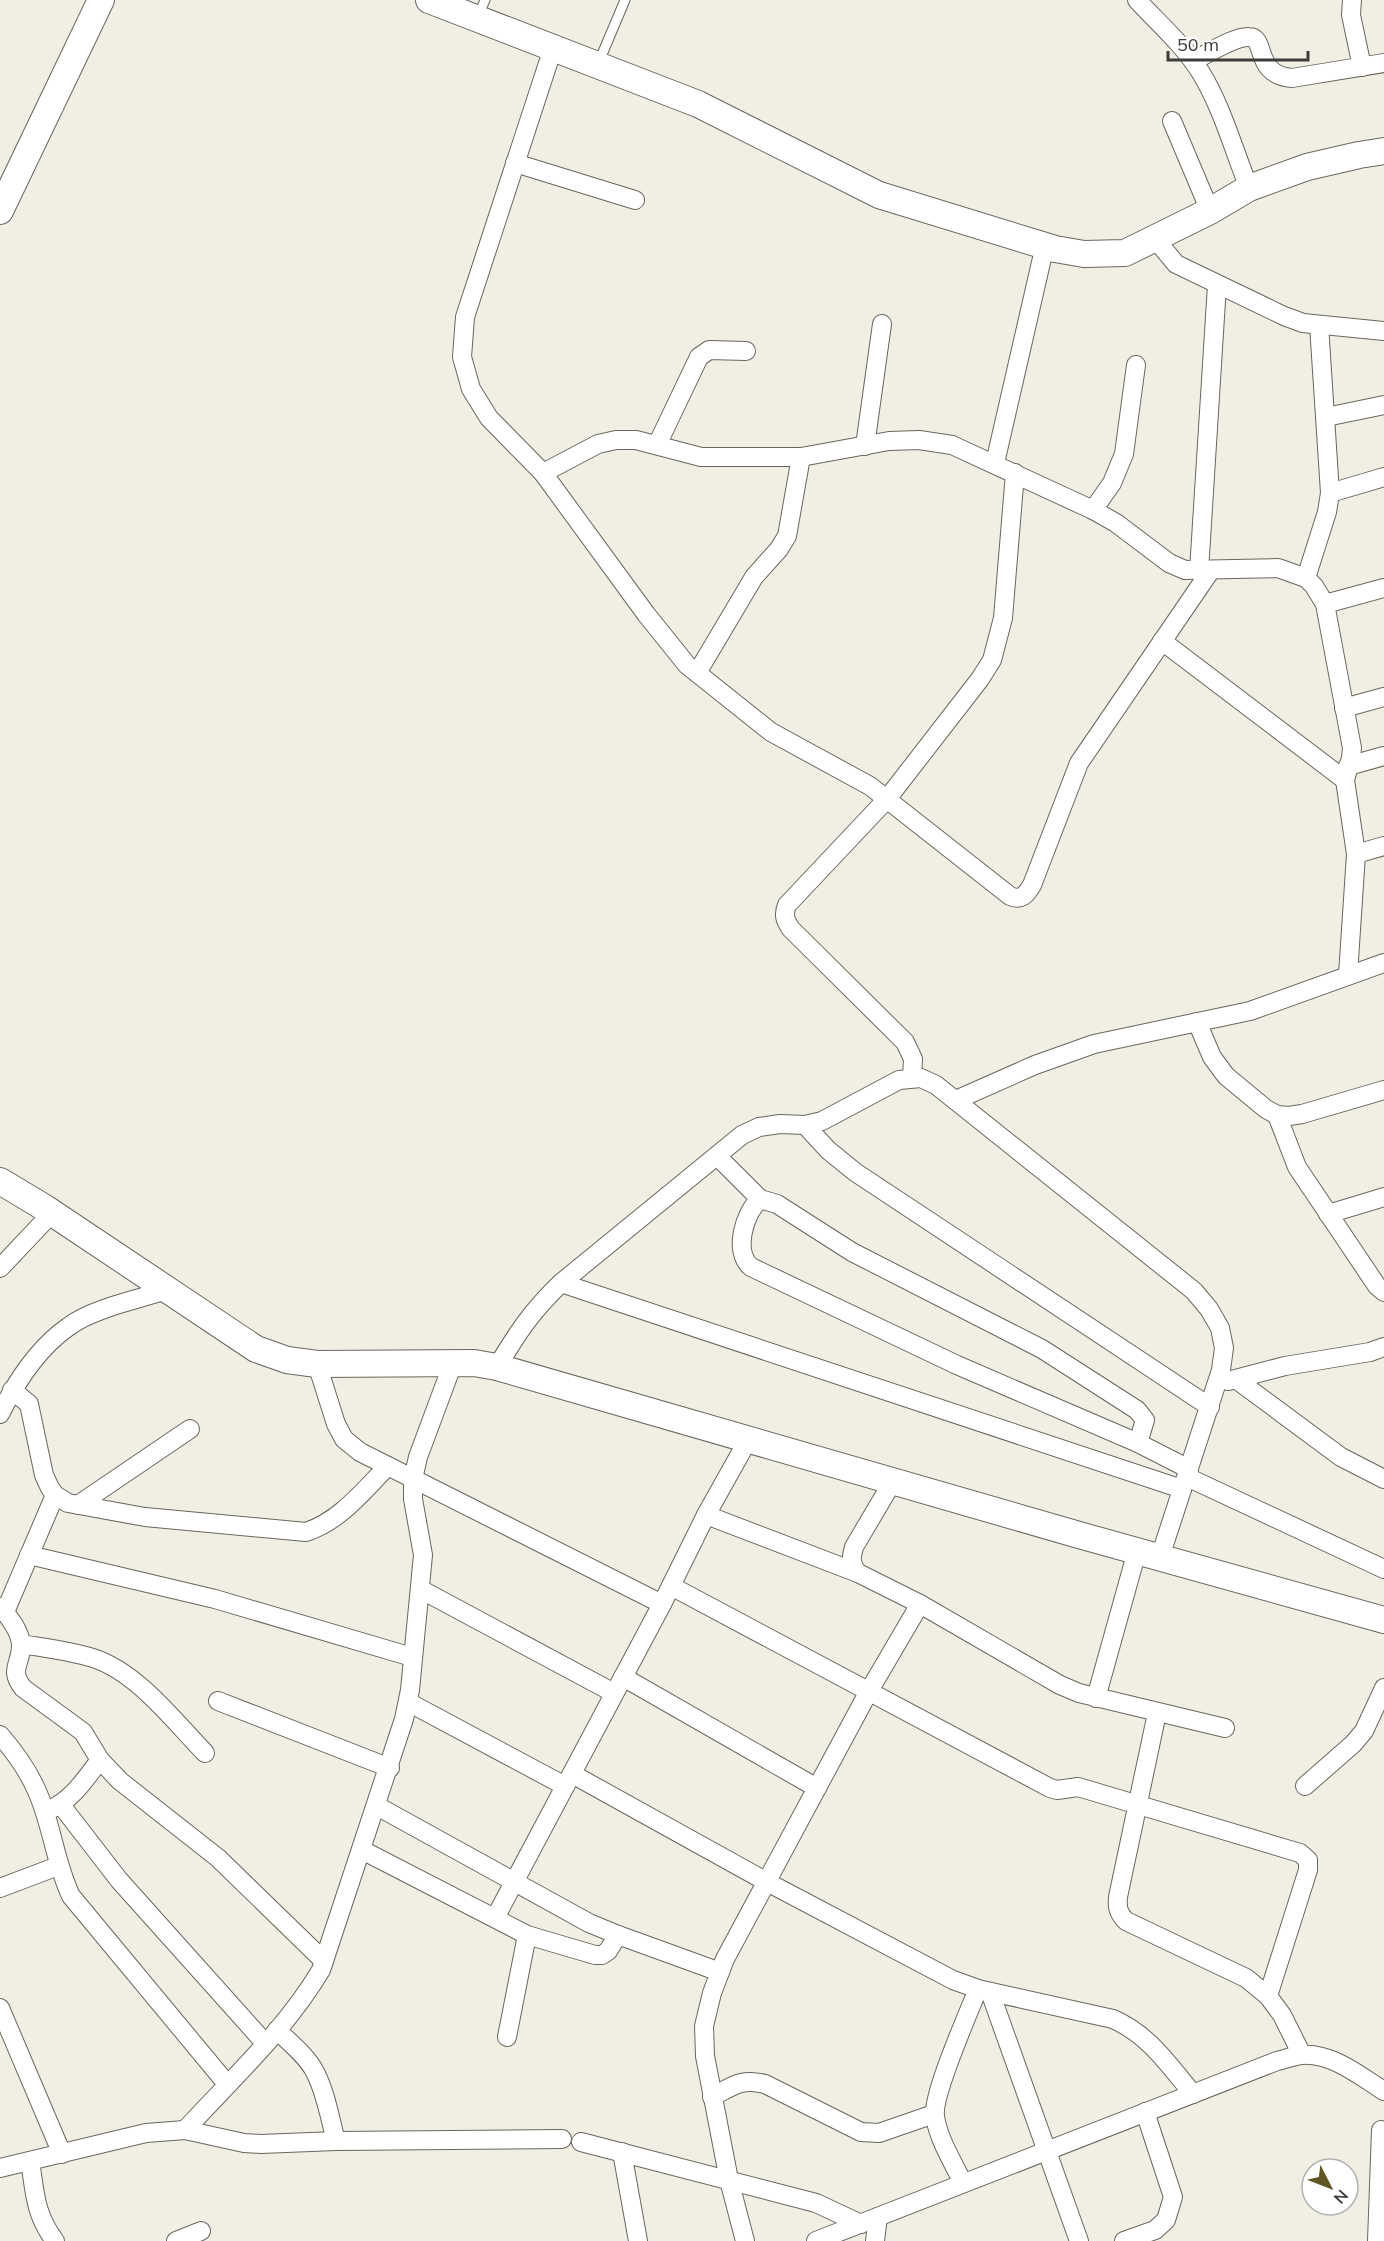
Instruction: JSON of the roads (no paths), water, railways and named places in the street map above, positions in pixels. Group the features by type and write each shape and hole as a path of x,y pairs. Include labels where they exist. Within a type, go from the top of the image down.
{"street":[{"path":"0,211 101,0"},
{"path":"429,0 481,9 553,48 698,104 879,195 1045,245 1084,254 1125,253 1156,240 1249,188 1307,168 1384,151"},
{"path":"1137,0 1193,62 1211,93 1249,188"},
{"path":"1352,0 1352,15 1362,67"},
{"path":"1193,62 1236,39 1248,36 1257,41 1265,65 1279,77 1292,78 1384,63"},
{"path":"553,48 465,317 462,357 471,389 489,418 543,473 662,636 687,665 771,732 855,777 887,799 1016,899 1022,898 1032,885 1079,763 1162,641 1205,571 1217,285"},
{"path":"1172,122 1210,211"},
{"path":"515,163 635,200"},
{"path":"1156,240 1176,264 1284,316 1303,323 1384,331"},
{"path":"995,463 1045,245"},
{"path":"865,446 882,324"},
{"path":"1306,578 1327,512 1329,493 1319,325"},
{"path":"657,446 699,357 709,350 746,351"},
{"path":"1093,510 1112,483 1124,454 1136,365"},
{"path":"1326,417 1384,405"},
{"path":"543,473 598,444 616,440 636,440 701,457 801,457 889,441 919,440 952,445 1093,510 1116,523 1169,563 1185,570 1278,567 1306,578 1325,604 1352,748 1347,773 1356,854 1347,975"},
{"path":"697,673 754,577 779,549 787,536 801,457"},
{"path":"912,1078 913,1059 905,1042 791,929 785,921 784,913 887,799 980,679 992,660 1000,637 1003,618 1015,473"},
{"path":"1329,493 1384,477"},
{"path":"1325,604 1384,588"},
{"path":"1162,641 1347,773"},
{"path":"1344,708 1384,697"},
{"path":"1347,773 1384,756"},
{"path":"1356,854 1384,846"},
{"path":"956,1100 1035,1065 1094,1044 1250,1011 1384,963"},
{"path":"1197,1022 1217,1066 1266,1109 1277,1115 1302,1114 1384,1090"},
{"path":"497,1367 523,1324 537,1306 561,1283 742,1135 759,1127 780,1124 805,1125 822,1120 893,1083 912,1078 921,1078 936,1085 1194,1290 1220,1328 1224,1348 1218,1384 1186,1478 1148,1554 1096,1698"},
{"path":"1277,1115 1297,1167 1377,1286 1384,1292"},
{"path":"805,1125 828,1150 855,1172 1210,1407"},
{"path":"717,1155 760,1199 777,1204 852,1252 1042,1349 1137,1410 1145,1420 1138,1443"},
{"path":"0,1181 256,1349 287,1360 317,1365 474,1363 497,1367 1384,1620"},
{"path":"1328,1214 1384,1197"},
{"path":"760,1199 747,1214 741,1250 742,1258 752,1268 957,1365 1138,1443 1186,1478"},
{"path":"0,1268 52,1213"},
{"path":"561,1283 1186,1478 1384,1569"},
{"path":"0,1414 12,1390 34,1360 69,1326 89,1315 167,1290"},
{"path":"1218,1384 1285,1366 1370,1352 1384,1347"},
{"path":"185,2130 306,1996 321,1970 390,1768 408,1702 423,1555 413,1498 413,1479 418,1457 453,1363"},
{"path":"317,1365 336,1424 344,1438 360,1452 662,1604"},
{"path":"1237,1380 1341,1457 1384,1479"},
{"path":"12,1390 29,1404 44,1475 55,1495 68,1503 145,1517 306,1532 333,1519 388,1466"},
{"path":"78,1505 190,1429"},
{"path":"495,1918 662,1604 706,1515 748,1440"},
{"path":"858,1573 852,1565 854,1547 893,1481"},
{"path":"55,1495 2,1609 13,1625 21,1644 15,1673 17,1680 23,1688 83,1732 100,1760 120,1781 218,1858 324,1961"},
{"path":"706,1515 858,1573 920,1604 1060,1685 1096,1698 1225,1728"},
{"path":"29,1555 215,1599 412,1657"},
{"path":"671,1586 1050,1788 1057,1790 1078,1787 1300,1852 1308,1860 1308,1870 1268,1996"},
{"path":"420,1588 618,1685 817,1788"},
{"path":"745,2241 729,2181 705,2056 704,2026 712,1993 725,1959 869,1691 920,1604"},
{"path":"21,1644 93,1658 114,1667 148,1694 206,1753"},
{"path":"1305,1786 1353,1744 1364,1731 1384,1688"},
{"path":"218,1701 390,1768"},
{"path":"408,1702 568,1780 953,1980 984,1991 1113,2019 1131,2027 1151,2044 1193,2094"},
{"path":"1157,1713 1117,1907 1126,1921 1246,1978 1268,1996 1282,2015 1302,2055"},
{"path":"0,1735 36,1789 58,1866 71,1896 227,2084"},
{"path":"44,1813 61,1804 75,1791 100,1760"},
{"path":"61,1804 119,1880 271,2036 305,2058 315,2071 322,2088 336,2141"},
{"path":"377,1806 589,1923 720,1972"},
{"path":"362,1850 527,1935 595,1955 602,1955 608,1951 618,1935"},
{"path":"0,1888 58,1866"},
{"path":"507,2037 527,1935"},
{"path":"963,2183 938,2130 934,2114 938,2094 984,1991"},
{"path":"984,1991 1049,2151 1079,2241"},
{"path":"0,2008 62,2154"},
{"path":"816,2241 1277,2061 1302,2055 1324,2057 1384,2091"},
{"path":"712,2097 738,2083 751,2080 765,2084 861,2132 879,2133 934,2114"},
{"path":"1124,2241 1155,2230 1166,2220 1173,2197 1145,2112"},
{"path":"0,2168 146,2133 185,2130 244,2143 261,2144 562,2139"},
{"path":"1377,2241 1381,2130"},
{"path":"581,2142 816,2203 861,2224"},
{"path":"622,2152 638,2241"},
{"path":"30,2161 37,2210 44,2227 55,2241"},
{"path":"875,2241 878,2217"},
{"path":"176,2241 201,2231"}],"lane":[{"path":"598,65 625,0"}]}
